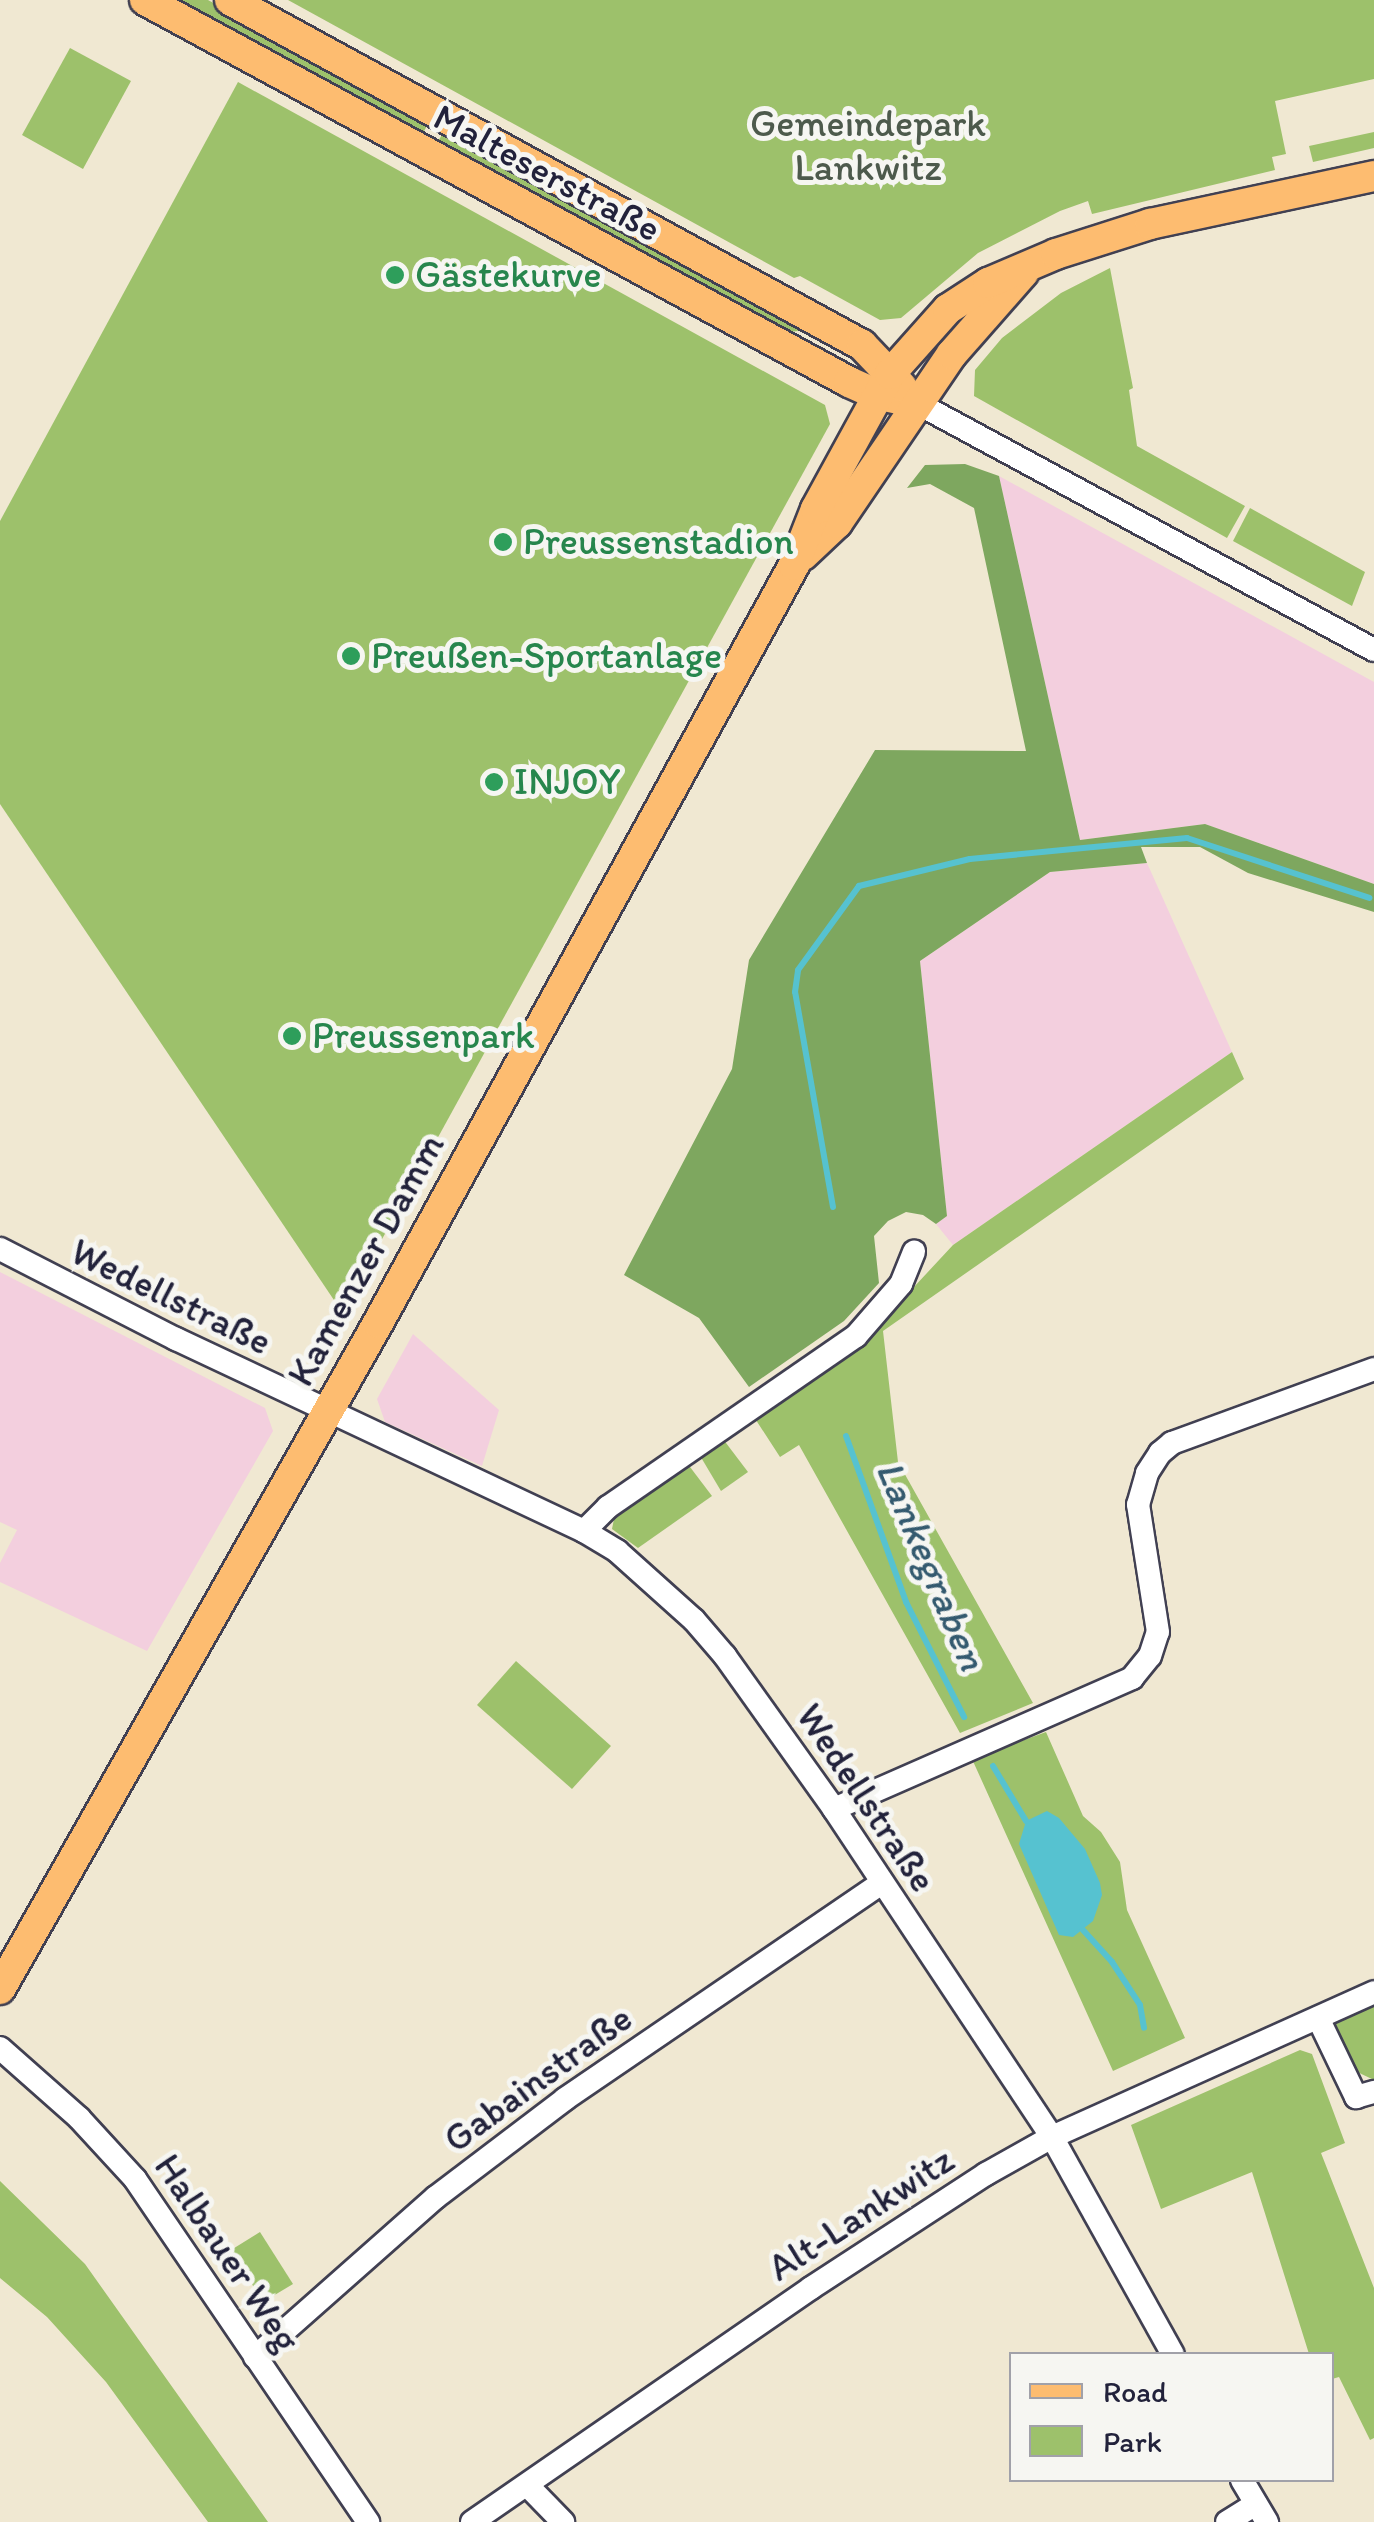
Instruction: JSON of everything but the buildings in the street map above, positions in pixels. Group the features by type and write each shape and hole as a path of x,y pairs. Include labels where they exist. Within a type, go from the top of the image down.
{"main road":[{"name":"Malteserstraße","path":"145,0 422,152 917,402"},
{"name":"Malteserstraße","path":"230,0 862,344 883,384"},
{"path":"422,152 442,116"},
{"name":"Kamenzer Damm","path":"0,1989 328,1412 794,564 816,509 883,384 948,309 988,282 1024,272 1116,233 1374,176"},
{"name":"Kamenzer Damm","path":"794,564 836,523 917,402 1024,272"}],"street":[{"name":"Malteserstraße","path":"917,402 1374,650"},
{"name":"Wedellstraße","path":"0,1249 328,1412 584,1531 617,1551 694,1620 726,1656 834,1809 1052,2137 1171,2352"},
{"path":"584,1531 608,1507 856,1336 901,1284 914,1251"},
{"path":"834,1809 1132,1678 1150,1656 1158,1632 1138,1504 1147,1473 1160,1453 1172,1443 1374,1369"},
{"name":"Gabainstraße","path":"255,2356 436,2197 504,2145 882,1883"},
{"name":"Alt-Lankwitz","path":"472,2522 927,2210 1052,2137 1374,1992"},
{"path":"1318,2018 1356,2097 1374,2092"},
{"name":"Halbauer Weg","path":"0,2048 79,2118 136,2179 368,2522"},
{"path":"1228,2522 1261,2513 1243,2482"},
{"path":"527,2484 563,2522"}],"shaded area":[{"path":"999,476 1374,682 1374,884 1205,824 1080,840"},
{"path":"1147,863 1232,1052 953,1245 936,1224 947,1216 920,961 1050,872"},
{"path":"0,1272 265,1408 273,1431 147,1651 0,1582 0,1563 17,1530 0,1522"},
{"path":"413,1334 499,1410 482,1466 385,1422 377,1399"}],"green space":[{"path":"167,0 208,0 425,119 427,126 421,136"},
{"name":"Gemeindepark Lankwitz","path":"288,0 1374,0 1374,79 1275,101 1286,154 1272,157 1275,170 1092,214 1088,201 1060,211 978,253 901,318 880,320 800,276 794,278"},
{"path":"70,48 131,81 83,169 22,135"},
{"name":"Preußen-Sportanlage","path":"238,82 825,405 830,424 342,1312 0,804 0,521"},
{"path":"444,132 796,325 798,331 790,332 603,230 568,218 436,144"},
{"path":"1374,132 1374,148 1313,162 1309,146"},
{"path":"1110,268 1133,388 1129,390 1137,446 1245,506 1227,538 974,396 975,370 1002,338 1061,293"},
{"path":"965,464 999,476 1080,840 1205,824 1374,884 1374,912 1248,873 1200,847 1141,847 1147,863 1050,872 920,961 947,1216 936,1224 923,1215 906,1212 888,1221 874,1236 879,1283 844,1321 749,1387 699,1318 624,1275 732,1069 749,960 875,750 1026,751 974,508 930,484 907,488 925,465"},
{"path":"1250,508 1365,572 1352,606 1233,541"},
{"path":"1232,1052 1244,1079 883,1331 898,1462 1033,1703 960,1733 799,1445 780,1457 754,1417 860,1345 953,1245"},
{"path":"723,1439 748,1472 721,1491 699,1454"},
{"path":"687,1463 712,1496 638,1548 612,1529 615,1514"},
{"path":"516,1661 611,1746 572,1789 477,1705"},
{"path":"1046,1732 1083,1816 1101,1832 1120,1862 1127,1910 1185,2038 1113,2071 972,1759"},
{"path":"1374,2004 1374,2080 1351,2069 1333,2024"},
{"path":"1300,2050 1312,2054 1345,2143 1321,2153 1374,2288 1374,2438 1370,2440 1339,2377 1334,2378 1334,2352 1308,2352 1252,2172 1161,2209 1131,2125"},
{"path":"0,2181 85,2264 268,2522 208,2522 106,2382 47,2317 0,2278"},
{"path":"260,2232 293,2284 263,2302 231,2250"}],"water":[{"path":"1047,1811 1059,1818 1085,1849 1100,1883 1102,1895 1093,1921 1073,1937 1059,1935 1019,1844 1026,1821"}],"waterway":[{"path":"833,1207 795,992 798,970 859,886 970,859 1187,838 1369,898"},
{"name":"Lankegraben","path":"846,1436 906,1602 964,1717"},
{"name":"Lankegraben","path":"993,1766 1026,1821"},
{"name":"Lankegraben","path":"1083,1930 1112,1962 1140,2005 1144,2028"}],"place":[{"name":"Gästekurve","path":"395,275"},
{"name":"Preussenstadion","path":"503,542"},
{"name":"Preußen-Sportanlage","path":"351,656"},
{"name":"INJOY","path":"494,782"},
{"name":"Preussenpark","path":"292,1036"}]}
